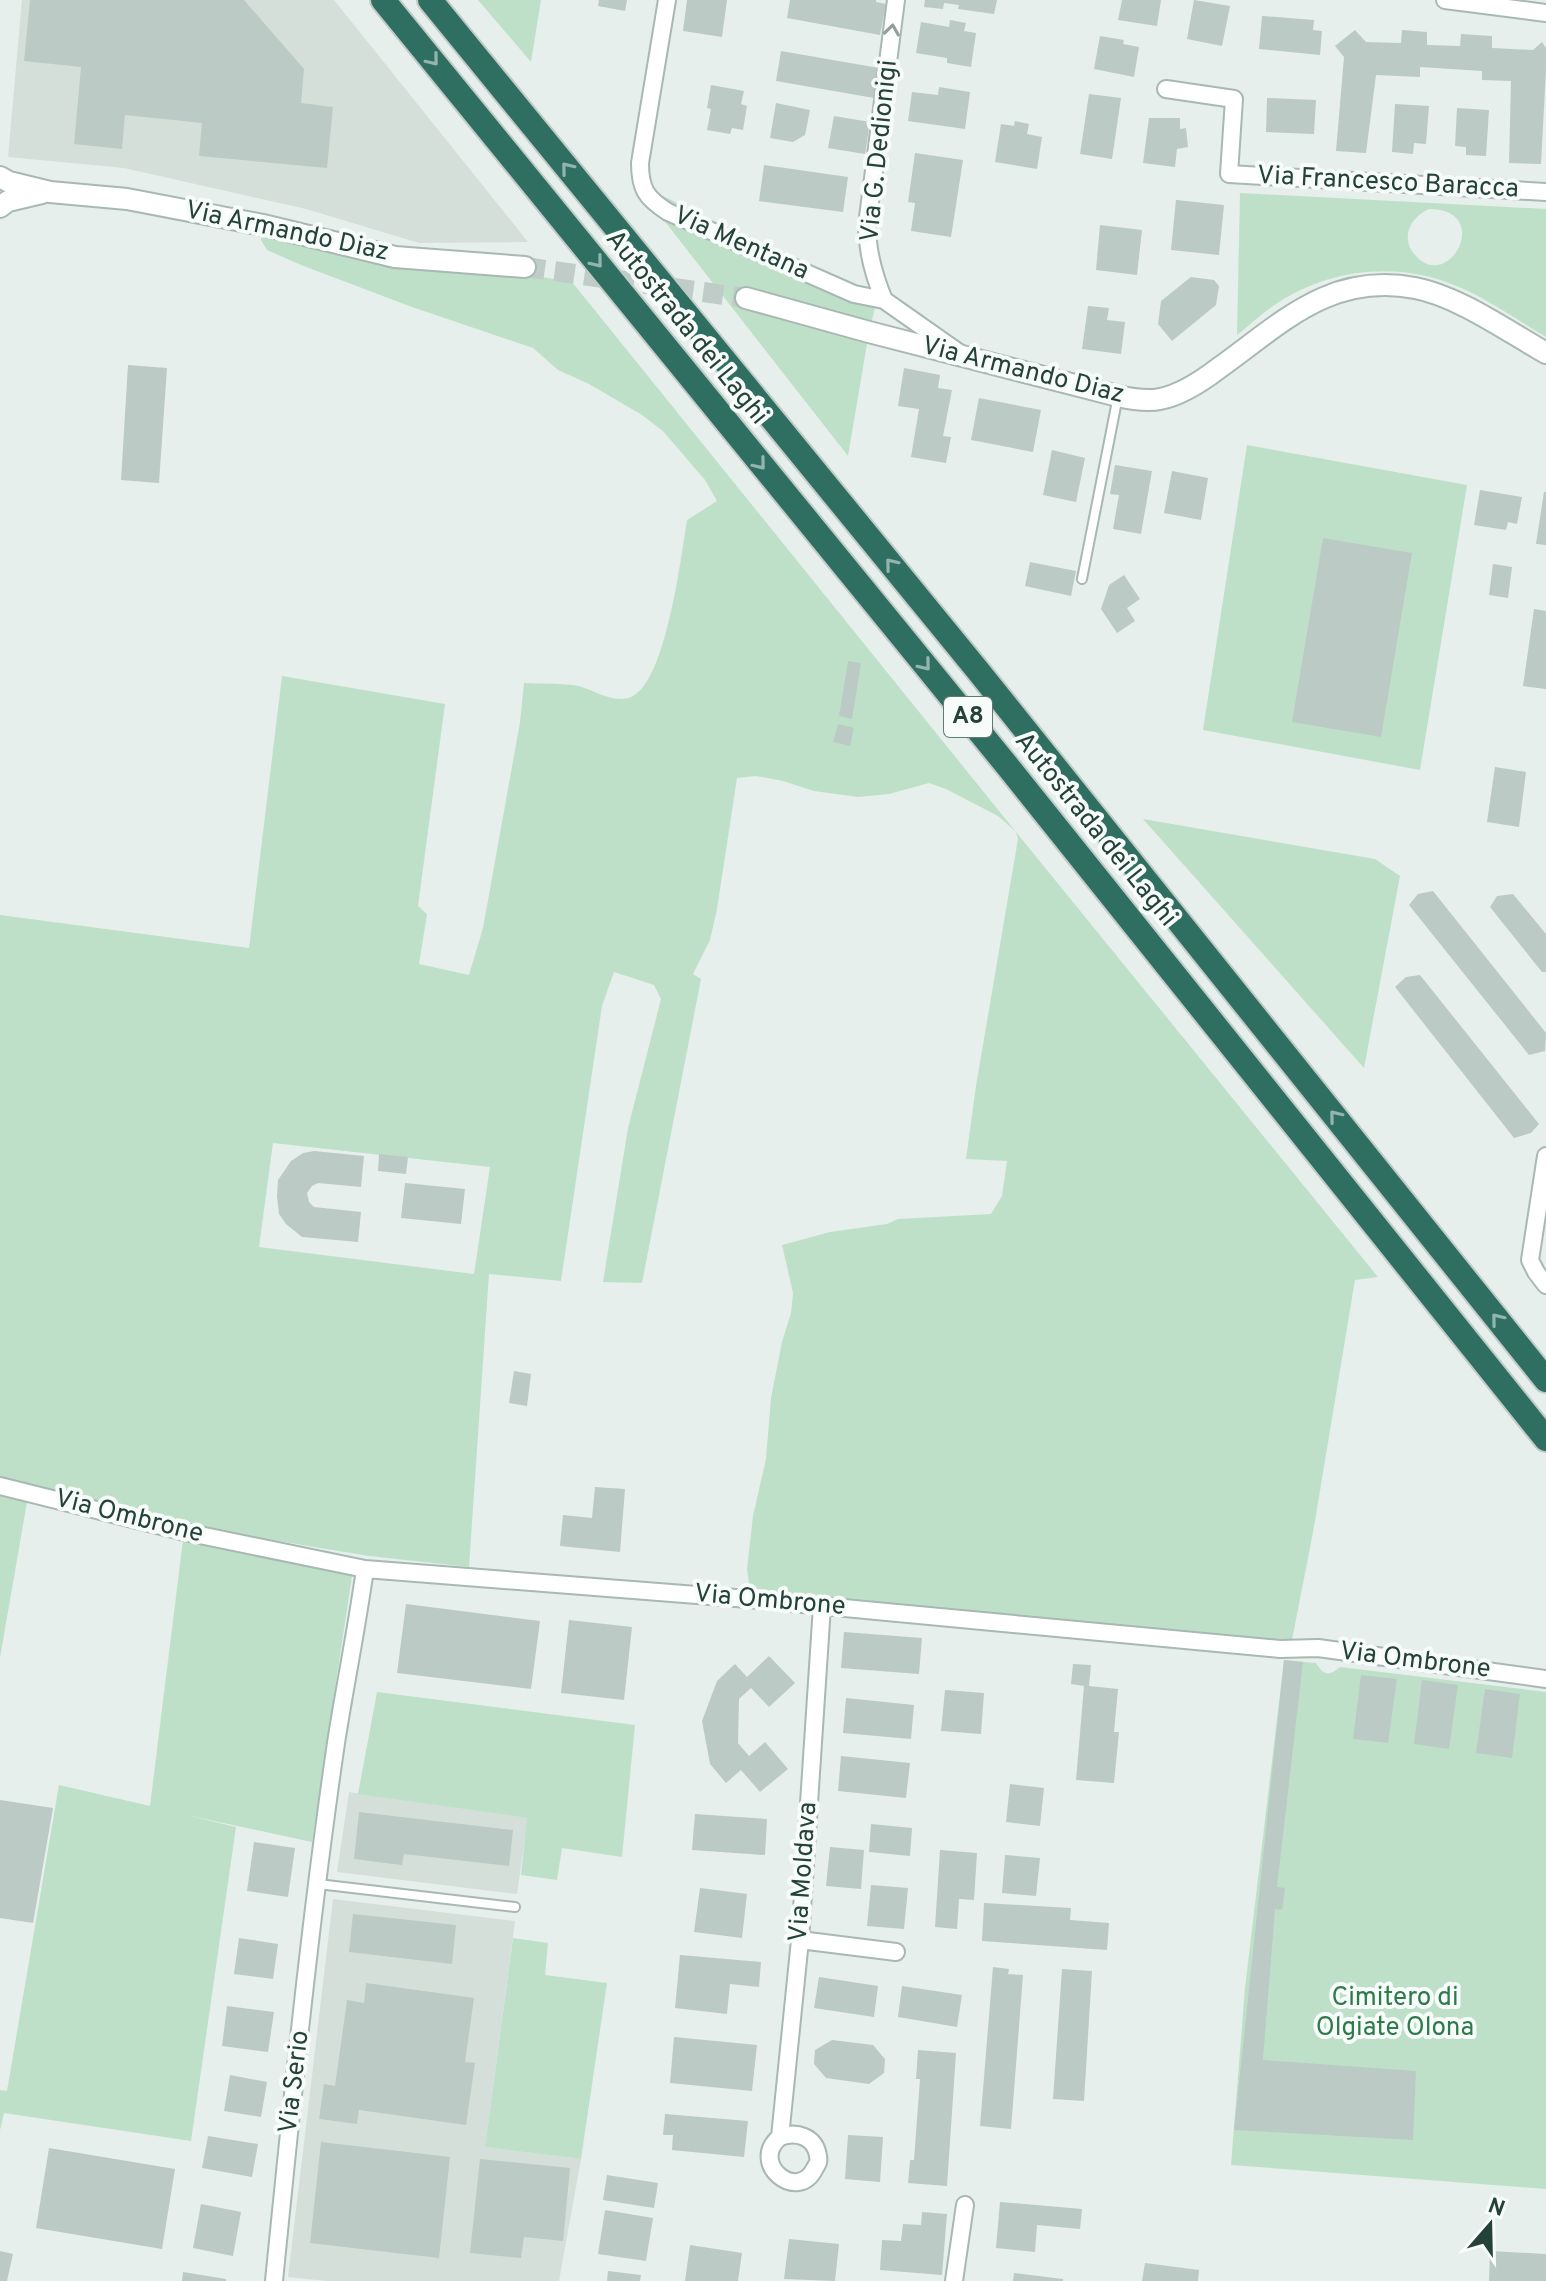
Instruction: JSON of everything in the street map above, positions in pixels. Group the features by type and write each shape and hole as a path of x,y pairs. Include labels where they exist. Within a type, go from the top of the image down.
{"highway":[{"name":"Autostrada dei Laghi","path":"383,0 1009,768 1546,1439"},
{"name":"Autostrada dei Laghi","path":"430,0 979,672 1546,1380"}],"street":[{"name":"Via Mentana","path":"667,0 640,163 641,184 646,193 658,206 679,217 854,294 884,300 968,358"},
{"name":"Via G. Dedionigi","path":"884,300 876,281 867,225 896,0"},
{"path":"1445,0 1546,13"},
{"name":"Via Francesco Baracca","path":"1166,89 1234,99 1229,174 1546,192"},
{"name":"Via Armando Diaz","path":"0,205 0,180 50,192 127,199 257,224 395,257 525,267"},
{"name":"Via Armando Diaz","path":"0,205 50,192"},
{"name":"Via Armando Diaz","path":"746,298 1118,396 1151,400 1176,394 1215,371 1302,307 1349,289 1403,286 1440,295 1546,353"},
{"path":"1546,1156 1530,1251 1532,1265 1546,1285"},
{"name":"Via Ombrone","path":"0,1486 185,1532 365,1569 822,1606 1280,1649 1318,1648 1546,1679"},
{"name":"Via Serio","path":"274,2281 289,2127 336,1743 365,1569"},
{"name":"Via Moldava","path":"780,2137 800,1940 822,1606"},
{"path":"800,1940 896,1952"},
{"path":"954,2281 965,2205"}],"lane":[{"path":"1082,579 1118,396"},
{"path":"318,1884 515,1907"}],"shaded area":[{"path":"22,0 334,0 528,242 419,243 306,209 124,168 8,157"},
{"path":"349,1792 528,1818 517,1894 337,1872"},
{"path":"333,1899 515,1921 485,2147 581,2159 559,2281 327,2281 288,2277"}],"green space":[{"path":"478,0 541,0 531,62"},
{"path":"634,182 877,300 848,456"},
{"path":"1240,193 1546,209 1546,337 1489,302 1454,285 1432,277 1386,271 1340,276 1296,292 1237,335","holes":["1429,209 1448,213 1459,222 1462,234 1459,247 1452,258 1441,264 1428,264 1411,248 1409,229 1417,217"]},
{"path":"261,230 572,282 1016,832 998,816 929,783 889,794 858,797 814,791 756,776 737,778 717,909 710,940 693,974 701,979 642,1283 603,1282 628,1128 661,999 654,985 614,972 602,1006 561,1281 489,1274 469,1567 369,1556 187,1526 0,1477 0,915 249,948 282,676 445,704 418,906 427,914 419,964 469,975 483,928 520,722 524,683 580,686 616,699 631,697 643,687 663,644 687,520 717,501 705,480 663,431 589,384 558,370 533,348 301,265 267,250 261,240","holes":["273,1143 490,1167 474,1274 259,1247"]},
{"path":"1247,445 1467,485 1420,770 1203,730"},
{"path":"1143,819 1375,859 1400,876 1364,1068"},
{"path":"1016,832 1378,1277 1355,1280 1292,1640 1279,1643 750,1591 747,1569 753,1516 766,1459 771,1398 793,1293 782,1245 830,1232 887,1224 898,1219 991,1214 1002,1196 1007,1161 966,1159 1018,839"},
{"path":"0,1495 27,1502 0,1658"},
{"path":"183,1540 352,1576 312,1842 186,1815 236,1827 191,2141 4,2113 0,2130 0,2090 7,2091 59,1785 150,1806"},
{"name":"Cimitero di Olgiate Olona","path":"1284,1660 1316,1663 1326,1673 1340,1667 1546,1692 1546,2189 1231,2165 1245,1988"},
{"path":"377,1692 635,1725 622,1857 562,1848 557,1880 521,1875 527,1818 358,1794"},
{"path":"513,1938 548,1943 545,1975 607,1983 581,2159 485,2147"}],"building":[{"path":"30,0 244,0 304,69 301,103 333,107 327,168 199,156 202,123 125,115 122,149 74,144 81,67 24,61"},
{"path":"599,0 627,0 625,11 598,6"},
{"path":"687,0 727,0 722,37 683,31"},
{"path":"790,0 876,0 886,4 880,35 787,18"},
{"path":"925,0 997,0 994,14 958,9 959,5 944,3 943,9 924,7"},
{"path":"1122,0 1161,0 1157,26 1118,20"},
{"path":"1194,0 1230,6 1222,46 1187,39"},
{"path":"1262,16 1314,20 1313,30 1322,31 1320,55 1259,49"},
{"path":"950,20 966,23 964,31 976,33 971,67 947,63 947,58 916,53 921,22 949,27"},
{"path":"1355,30 1366,42 1401,43 1402,30 1427,32 1427,45 1460,46 1461,34 1492,36 1492,48 1533,50 1542,42 1546,48 1546,70 1541,164 1509,163 1511,81 1482,80 1482,71 1420,67 1420,77 1376,75 1366,153 1336,151 1344,57 1335,46"},
{"path":"1100,36 1124,40 1123,44 1139,47 1134,77 1094,69"},
{"path":"781,51 879,68 874,98 776,81"},
{"path":"711,85 744,91 741,104 747,106 743,130 732,128 730,134 707,130"},
{"path":"939,87 970,92 965,129 908,121 912,92 938,95"},
{"path":"1089,94 1121,98 1112,159 1080,154"},
{"path":"1267,98 1316,100 1314,134 1266,132"},
{"path":"776,103 810,110 805,135 793,142 770,138"},
{"path":"1395,104 1429,106 1426,144 1414,143 1413,154 1392,152"},
{"path":"1457,108 1489,110 1486,156 1466,155 1466,147 1455,146"},
{"path":"834,116 870,122 865,154 828,148"},
{"path":"1149,118 1180,118 1180,129 1186,128 1188,147 1177,149 1175,167 1143,163"},
{"path":"1015,121 1029,124 1027,134 1042,137 1037,169 995,162 1001,124 1014,126"},
{"path":"915,153 963,160 951,237 911,231 915,203 908,202"},
{"path":"764,165 848,177 843,212 759,201"},
{"path":"1176,200 1224,205 1219,255 1171,250"},
{"path":"1100,225 1142,230 1137,275 1096,270"},
{"path":"1191,277 1214,280 1219,286 1216,305 1172,341 1158,324 1161,301"},
{"path":"1088,306 1109,308 1107,320 1125,322 1121,354 1082,349"},
{"path":"128,365 167,368 159,483 121,480"},
{"path":"904,368 940,375 938,388 952,390 943,436 951,437 946,463 911,457 919,409 898,406"},
{"path":"979,398 1041,410 1033,452 971,440"},
{"path":"1052,450 1085,458 1076,502 1043,495"},
{"path":"1115,465 1152,471 1141,534 1113,529 1119,495 1110,494"},
{"path":"1172,471 1208,478 1201,520 1164,513"},
{"path":"1480,490 1522,497 1517,524 1508,522 1506,530 1474,525"},
{"path":"1546,492 1546,545 1536,544"},
{"path":"1323,538 1412,553 1381,737 1292,722"},
{"path":"1030,562 1076,571 1071,596 1025,586"},
{"path":"1493,564 1512,567 1508,598 1489,595"},
{"path":"1124,575 1140,599 1127,608 1135,621 1117,633 1101,609 1109,585"},
{"path":"1534,609 1546,611 1546,689 1523,686"},
{"path":"848,661 861,663 852,719 839,716"},
{"path":"838,724 854,728 850,746 833,742"},
{"path":"1495,767 1526,772 1519,827 1487,822"},
{"path":"1433,891 1546,1033 1545,1051 1529,1055 1409,905 1418,894"},
{"path":"1513,894 1546,934 1546,972 1542,972 1490,907 1497,896"},
{"path":"1420,975 1539,1124 1531,1133 1514,1138 1395,987 1406,977"},
{"path":"314,1151 364,1156 361,1187 318,1183 307,1193 314,1207 361,1212 358,1242 302,1237 279,1214 278,1180 291,1161 303,1153"},
{"path":"379,1154 408,1157 406,1174 378,1171"},
{"path":"405,1183 465,1189 461,1224 401,1218"},
{"path":"514,1371 531,1374 527,1406 509,1403"},
{"path":"595,1487 625,1489 620,1552 560,1546 563,1515 592,1518"},
{"path":"406,1604 540,1621 531,1689 397,1673"},
{"path":"569,1620 632,1627 624,1700 561,1693"},
{"path":"844,1632 922,1638 919,1674 841,1668"},
{"path":"769,1656 795,1683 769,1707 751,1688 739,1699 738,1743 749,1756 765,1742 788,1769 760,1792 741,1770 726,1783 710,1764 702,1721 717,1681 735,1664 747,1677"},
{"path":"1284,1660 1303,1662 1277,1887 1285,1888 1282,1910 1275,1909 1263,2060 1416,2071 1413,2140 1234,2130"},
{"path":"1073,1664 1091,1665 1089,1686 1118,1689 1114,1732 1119,1732 1114,1783 1076,1780 1084,1686 1071,1684"},
{"path":"1361,1675 1397,1679 1388,1743 1353,1739"},
{"path":"1422,1680 1458,1685 1449,1749 1414,1744"},
{"path":"1485,1689 1520,1694 1512,1758 1476,1753"},
{"path":"945,1690 984,1693 981,1734 941,1731"},
{"path":"846,1698 914,1705 911,1739 843,1733"},
{"path":"841,1756 910,1763 906,1798 838,1791"},
{"path":"1010,1784 1044,1788 1040,1826 1006,1822"},
{"path":"0,1800 53,1808 33,1923 0,1918"},
{"path":"359,1812 513,1830 509,1866 404,1854 402,1865 354,1859"},
{"path":"695,1814 767,1819 765,1855 692,1850"},
{"path":"871,1824 912,1828 910,1856 869,1852"},
{"path":"254,1842 295,1848 288,1897 247,1891"},
{"path":"830,1847 864,1850 861,1889 826,1886"},
{"path":"940,1850 977,1853 974,1900 959,1899 957,1929 935,1927"},
{"path":"1005,1855 1040,1858 1036,1896 1002,1893"},
{"path":"871,1885 908,1888 904,1929 867,1926"},
{"path":"700,1888 747,1894 742,1938 694,1932"},
{"path":"984,1903 1071,1908 1070,1920 1109,1923 1107,1950 982,1941"},
{"path":"353,1914 456,1925 452,1964 349,1952"},
{"path":"239,1938 278,1944 273,1979 234,1974"},
{"path":"680,1955 761,1962 759,1987 730,1984 727,2014 675,2008"},
{"path":"993,1967 1009,1969 1008,1974 1023,1975 1011,2129 980,2126"},
{"path":"1062,1969 1092,1971 1084,2101 1053,2099"},
{"path":"819,1977 878,1986 874,2017 814,2008"},
{"path":"366,1983 474,1998 465,2062 475,2063 466,2125 359,2110 357,2124 319,2119 324,2084 335,2086 347,2000 364,2003"},
{"path":"902,1986 962,1995 957,2027 898,2017"},
{"path":"227,2006 274,2012 268,2052 222,2046"},
{"path":"674,2037 757,2045 752,2091 670,2083"},
{"path":"832,2040 873,2045 885,2059 884,2073 869,2084 826,2078 814,2064 815,2050"},
{"path":"918,2050 956,2053 947,2186 908,2183 910,2160 914,2160 920,2079 916,2079"},
{"path":"230,2075 267,2082 261,2117 224,2111"},
{"path":"665,2114 748,2121 744,2157 672,2150 673,2135 663,2135"},
{"path":"848,2135 883,2137 880,2182 845,2179"},
{"path":"208,2136 258,2144 252,2177 202,2168"},
{"path":"321,2142 450,2157 439,2258 310,2243"},
{"path":"49,2148 175,2169 162,2249 36,2228"},
{"path":"480,2159 570,2168 563,2241 524,2237 521,2258 470,2253"},
{"path":"607,2175 658,2183 654,2208 603,2200"},
{"path":"1000,2202 1082,2209 1080,2229 1037,2225 1035,2252 996,2248"},
{"path":"201,2204 241,2212 233,2256 193,2248"},
{"path":"605,2210 653,2218 646,2261 598,2254"},
{"path":"922,2212 947,2214 942,2275 880,2270 882,2240 901,2241 903,2224 921,2225"},
{"path":"789,2239 839,2244 835,2281 784,2279"},
{"path":"690,2245 742,2253 738,2281 685,2281"},
{"path":"0,2251 13,2254 7,2281 0,2281"},
{"path":"1490,2251 1546,2254 1546,2281 1489,2281"},
{"path":"1145,2263 1199,2270 1198,2281 1142,2281"},
{"path":"608,2271 641,2275 640,2281 607,2281"},
{"path":"183,2272 226,2279 226,2281 182,2281"},
{"path":"1014,2273 1063,2279 1063,2281 1013,2281"}],"tunnel":[{"path":"525,267 746,298"}]}
